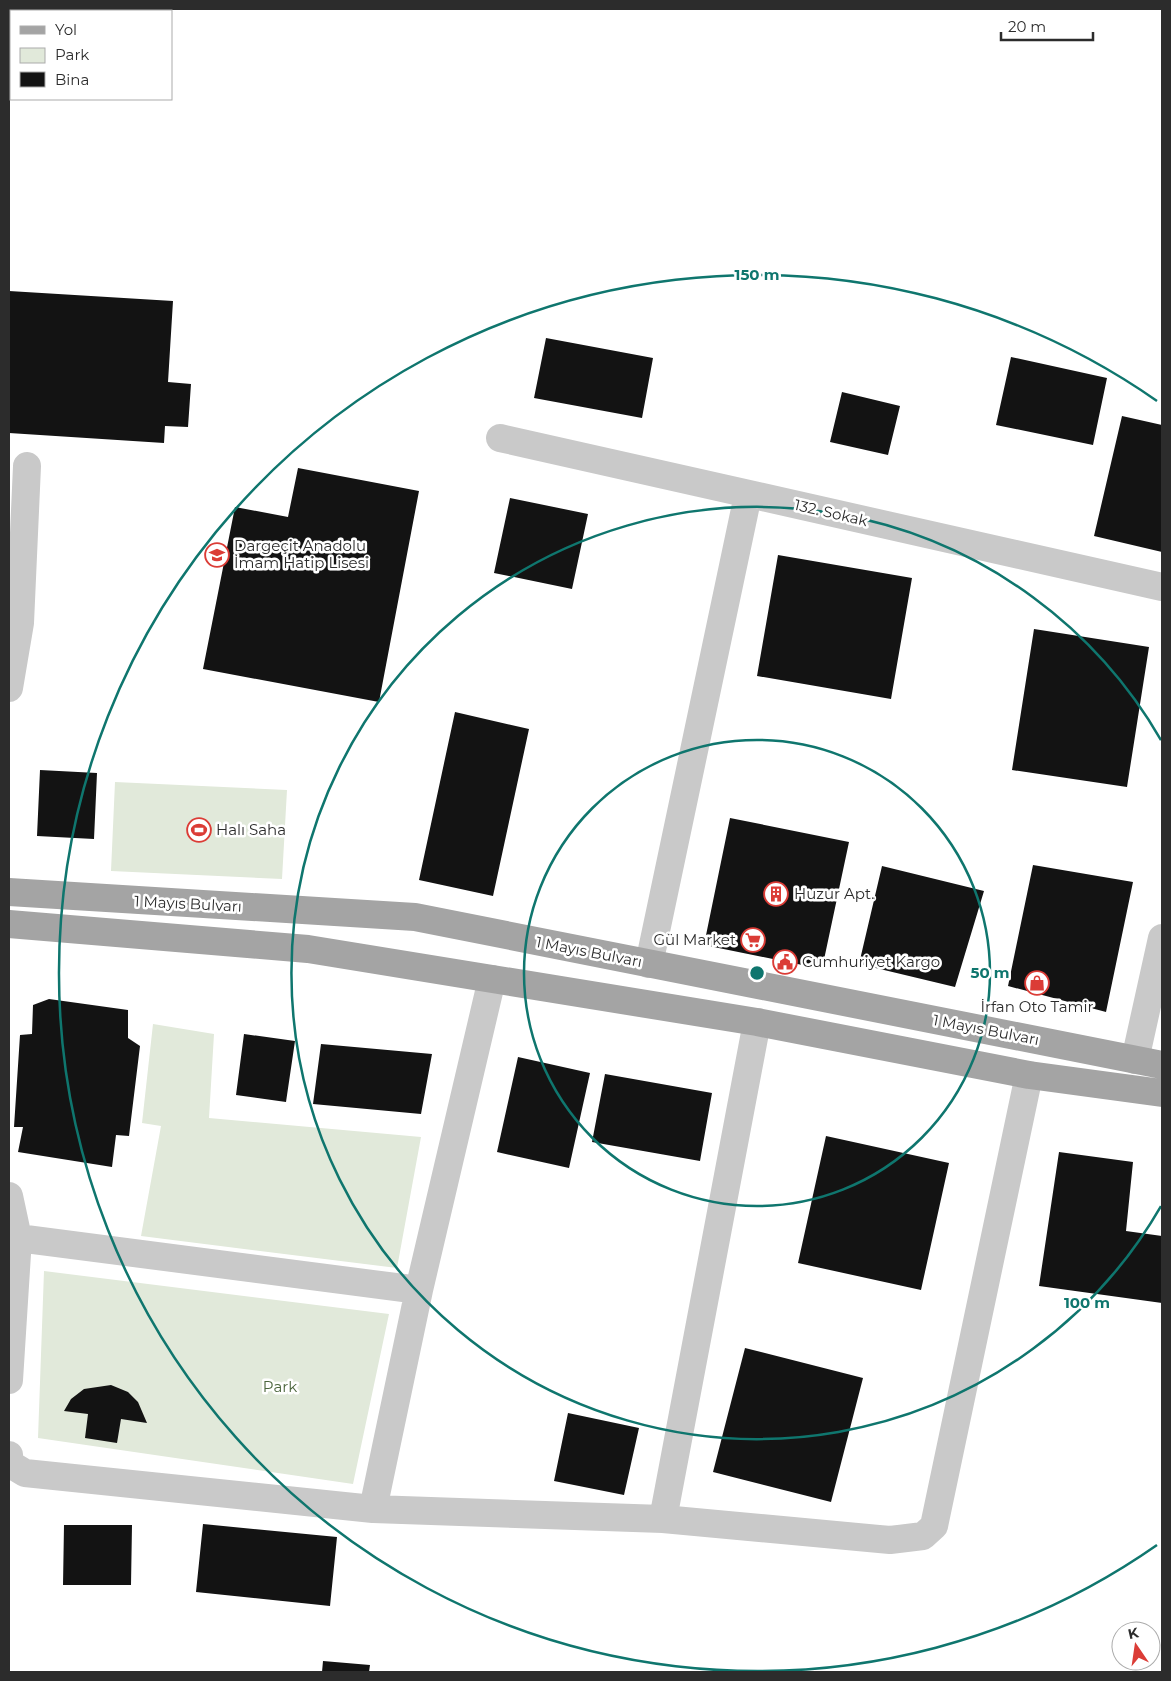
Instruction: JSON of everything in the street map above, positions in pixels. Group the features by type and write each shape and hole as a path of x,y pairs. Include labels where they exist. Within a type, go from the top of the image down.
{"main road":[{"name":"1 Mayıs Bulvarı","path":"9,892 415,917 1162,1065"},
{"path":"9,924 308,950 758,1022 1029,1075 1162,1093"}],"street":[{"name":"132. Sokak","path":"500,438 1162,587"},
{"path":"9,688 27,466"},
{"path":"649,964 748,495"},
{"path":"1135,1060 1162,938"},
{"path":"373,1509 419,1290 492,978"},
{"path":"663,1519 758,1022"},
{"path":"9,1455 10,1464 25,1472 373,1509 663,1519 890,1540 923,1536 934,1526 1029,1075"},
{"path":"9,1196 18,1238 9,1380"},
{"path":"18,1238 419,1290"}],"green space":[{"name":"Halı Saha","path":"115,782 287,790 282,879 111,871"},
{"path":"153,1024 214,1034 209,1118 421,1137 397,1268 141,1236 161,1126 142,1123"},
{"name":"Park","path":"44,1271 389,1314 353,1484 38,1438"}],"building":[{"path":"9,291 173,301 168,382 191,384 188,427 165,426 164,443 9,433"},
{"path":"546,338 653,358 642,418 534,398"},
{"path":"1011,357 1107,378 1093,445 996,425"},
{"path":"842,392 900,406 888,455 830,442"},
{"path":"1122,416 1162,425 1162,552 1094,536"},
{"path":"298,468 419,491 379,702 203,669 235,507 288,517"},
{"path":"510,498 588,514 572,589 494,573"},
{"path":"778,555 912,578 891,699 757,676"},
{"path":"1034,629 1149,647 1127,787 1012,770"},
{"path":"455,712 529,729 493,896 419,880"},
{"path":"40,770 97,773 94,839 37,836"},
{"name":"Huzur Apt.","path":"730,818 849,842 822,969 704,945"},
{"path":"1033,865 1133,882 1106,1012 1008,986"},
{"path":"882,866 984,891 955,987 859,964"},
{"path":"49,999 128,1010 128,1038 140,1046 129,1136 116,1135 112,1167 18,1152 23,1127 14,1127 20,1035 32,1034 33,1005"},
{"path":"244,1034 295,1041 286,1102 236,1095"},
{"path":"321,1044 432,1054 421,1114 313,1104"},
{"path":"518,1057 590,1073 569,1168 497,1152"},
{"path":"605,1074 712,1093 700,1161 592,1142"},
{"path":"826,1136 949,1163 921,1290 798,1263"},
{"path":"1059,1152 1133,1162 1126,1231 1162,1236 1162,1303 1039,1286"},
{"path":"745,1348 863,1378 831,1502 713,1472"},
{"path":"111,1385 128,1392 138,1402 147,1423 121,1419 117,1443 85,1438 88,1414 64,1411 71,1399 84,1389"},
{"path":"568,1413 639,1428 624,1495 554,1481"},
{"path":"203,1524 337,1537 330,1606 196,1592"},
{"path":"64,1525 132,1525 131,1585 63,1585"},
{"path":"323,1661 370,1665 369,1672 322,1672"}],"place":[{"name":"Dargeçit Anadolu İmam Hatip Lisesi","path":"217,555"},
{"name":"Halı Saha","path":"199,830"},
{"name":"Huzur Apt.","path":"776,894"},
{"name":"Gül Market","path":"753,940"},
{"name":"Cumhuriyet Kargo","path":"785,962"},
{"name":"İrfan Oto Tamir","path":"1037,983"}]}
